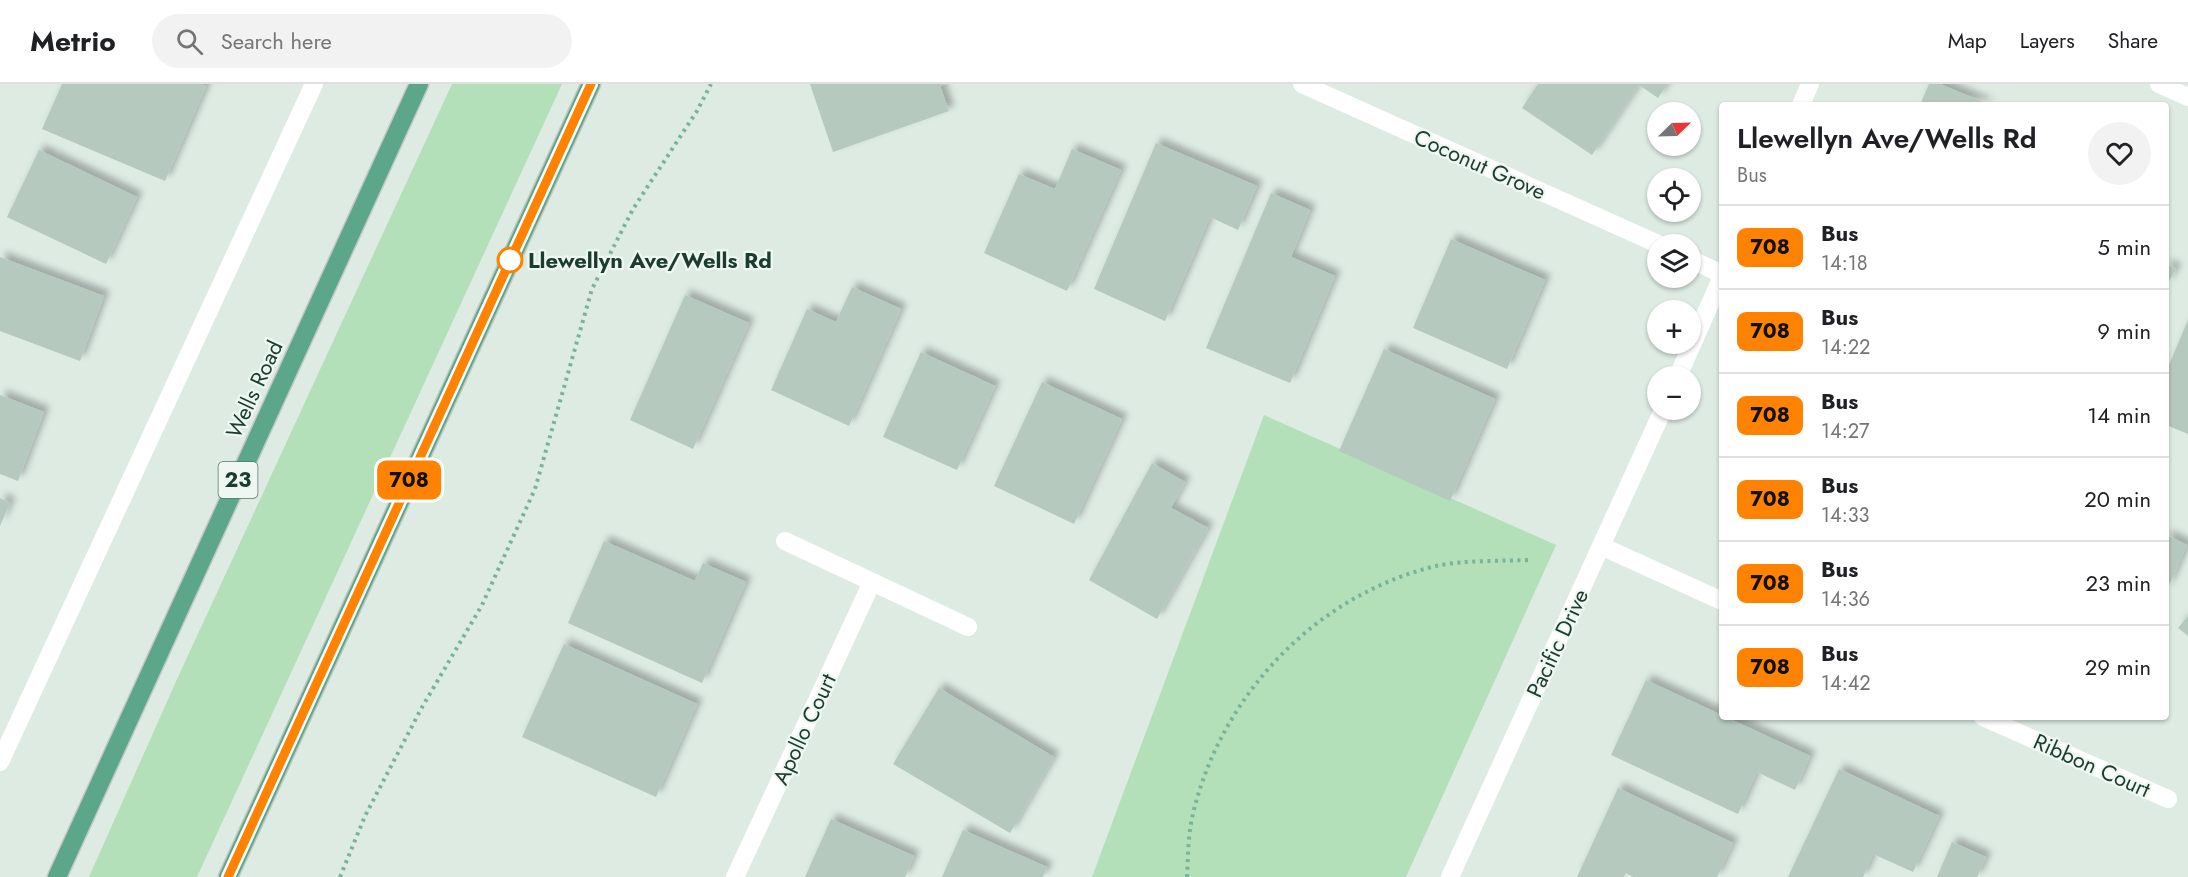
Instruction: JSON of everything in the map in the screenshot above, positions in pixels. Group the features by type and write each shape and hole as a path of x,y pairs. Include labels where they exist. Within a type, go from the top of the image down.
{"main road":[{"name":"Wells Road","path":"57,877 419,84"},
{"path":"228,877 591,84"}],"street":[{"path":"0,762 314,84"},
{"name":"Coconut Grove","path":"1302,84 1647,239"},
{"path":"1801,102 1810,84"},
{"path":"2159,84 2188,98"},
{"path":"1701,265 1719,274"},
{"path":"1682,366 1719,283"},
{"name":"Pacific Drive","path":"1450,877 1658,420"},
{"path":"785,541 969,627"},
{"path":"1601,546 1719,600"},
{"name":"Apollo Court","path":"735,877 872,582"},
{"name":"Ribbon Court","path":"1990,720 2168,799"}],"path":[{"path":"340,877 365,816 421,709 482,605 536,489 592,289 633,209 697,111 711,84"},
{"path":"1187,877 1192,819 1208,768 1222,736 1261,676 1296,638 1369,589 1437,566 1531,560"}],"green space":[{"path":"452,84 562,84 197,877 89,877 178,677"},
{"path":"1264,415 1556,545 1406,877 1092,877"}],"building":[{"path":"62,84 201,84 206,86 165,181 42,129"},
{"path":"810,84 946,84 940,86 949,111 833,152"},
{"path":"1538,84 1667,84 1658,98 1639,85 1592,155 1522,108"},
{"path":"1929,84 1940,84 1983,102 1921,102"},
{"path":"1156,143 1257,186 1238,230 1210,217 1165,321 1094,289"},
{"path":"1072,149 1121,170 1067,291 984,253 1019,174 1055,189"},
{"path":"39,150 137,197 106,264 7,217"},
{"path":"1271,193 1310,210 1291,257 1335,276 1290,383 1206,348"},
{"path":"1451,239 1545,280 1507,369 1413,328"},
{"path":"0,257 104,296 80,361 0,331"},
{"path":"2169,266 2176,269 2169,281"},
{"path":"852,287 901,309 849,426 771,390 807,309 836,322"},
{"path":"685,295 749,323 693,449 630,420"},
{"path":"2188,320 2188,434 2169,426 2169,365"},
{"path":"1384,349 1495,399 1450,501 1339,451"},
{"path":"921,352 995,386 957,470 883,437"},
{"path":"1042,382 1122,419 1074,524 994,486"},
{"path":"0,395 44,412 18,481 0,474"},
{"path":"1152,463 1185,482 1171,508 1208,528 1157,619 1089,580"},
{"path":"0,498 10,503 0,526"},
{"path":"2169,536 2187,545 2169,585"},
{"path":"604,541 695,581 703,563 746,582 702,683 568,623"},
{"path":"2188,616 2188,636 2178,628"},
{"path":"564,644 697,704 656,797 522,737"},
{"path":"1646,680 1719,714 1719,720 1732,720 1810,756 1795,790 1757,772 1738,814 1611,755"},
{"path":"939,688 1054,757 1010,833 893,764"},
{"path":"1839,769 1939,816 1913,872 1873,854 1863,877 1788,877"},
{"path":"1618,788 1733,843 1717,877 1633,877 1626,873 1624,877 1577,877"},
{"path":"831,819 914,856 905,877 805,877"},
{"path":"963,830 1047,867 1043,877 942,877"},
{"path":"1952,842 1986,857 1977,877 1937,877"}],"bus line":[{"name":"708","path":"228,877 591,84"}],"place":[{"name":"Llewellyn Ave/Wells Rd","path":"510,260"}]}
